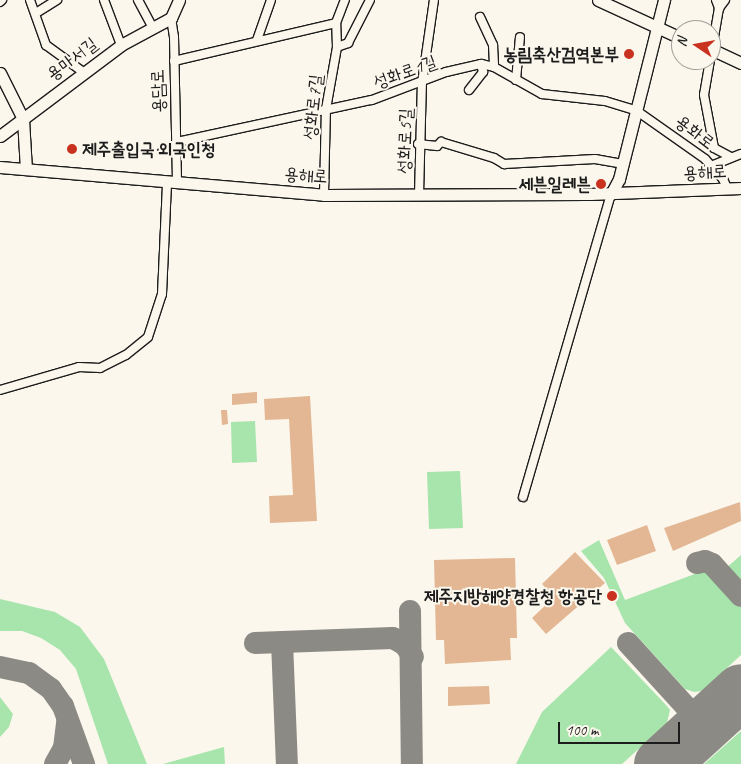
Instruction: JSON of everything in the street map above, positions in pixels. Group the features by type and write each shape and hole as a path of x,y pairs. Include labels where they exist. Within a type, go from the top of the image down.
{"main road":[{"name":"용담로","path":"171,18 179,0"},
{"path":"598,0 671,34"},
{"path":"610,194 623,164 664,0"},
{"name":"용마서길","path":"0,136 121,45 152,26 171,18"},
{"path":"721,54 741,63"},
{"path":"0,73 23,119 26,169"},
{"name":"용해로","path":"0,167 324,195 610,194 741,188"}],"street":[{"path":"30,0 46,45 83,72"},
{"path":"36,13 57,0"},
{"path":"104,0 121,45"},
{"path":"138,0 152,26"},
{"path":"257,40 271,0"},
{"name":"성화로7길","path":"324,195 326,109 337,46 336,23 345,0"},
{"path":"337,46 348,43 370,0"},
{"name":"성화로5길","path":"419,195 418,144 422,82 434,0"},
{"path":"716,0 719,8"},
{"path":"717,20 719,8 725,0"},
{"path":"480,17 493,45 494,67"},
{"name":"용담로","path":"0,390 79,367 100,368 126,355 148,337 162,294 172,182 178,142 171,18"},
{"path":"174,61 336,23"},
{"path":"516,80 520,37"},
{"path":"470,90 483,72 482,64 494,67 542,94 605,101 637,111"},
{"name":"성화로1길","path":"178,142 372,100 422,82 482,64"},
{"path":"708,70 704,95 714,148 731,157"},
{"name":"용화로","path":"637,111 711,166 727,188"},
{"path":"418,144 436,146 441,142 494,158 504,164 595,159 623,164"},
{"path":"711,166 741,154"},
{"path":"523,497 610,194"}],"green space":[{"path":"255,421 257,462 232,463 231,422"},
{"path":"460,471 463,528 429,529 427,472"},
{"path":"599,540 625,600 708,569 741,605 741,655 702,691 694,692 685,689 625,623 604,578 581,551"},
{"path":"741,555 741,587 725,569"},
{"path":"0,599 55,612 80,627 104,659 147,764 108,764 76,669 60,650 41,638 22,631 0,631"},
{"path":"611,647 670,710 667,723 622,764 516,764 542,712"},
{"path":"0,697 13,714 9,727 0,737"},
{"path":"741,731 741,764 704,764"},
{"path":"224,747 225,764 163,764"}],"building":[{"path":"257,392 257,403 232,405 232,394"},
{"path":"310,396 317,521 270,523 269,496 293,495 289,419 265,420 264,399"},
{"path":"221,410 227,410 228,424 222,425"},
{"path":"740,502 741,521 673,551 664,528"},
{"path":"647,525 656,551 617,565 607,540"},
{"path":"575,552 605,583 546,634 532,618 554,597 542,584"},
{"path":"515,558 517,638 510,638 511,660 445,664 444,640 436,640 434,560"},
{"path":"489,686 490,704 448,706 448,687"}],"taxiway":[{"path":"697,563 705,561 712,564 741,596"},
{"path":"410,611 412,764"},
{"path":"255,643 393,638 405,645 413,657"},
{"path":"282,642 287,764"},
{"path":"628,643 688,709 691,725 684,742"},
{"path":"0,667 29,673 51,689 63,706 84,764"},
{"path":"688,709 706,715 716,713"},
{"path":"55,764 64,748 67,722"}],"runway":[{"path":"661,764 741,691"}],"place":[{"name":"농림축산검역본부","path":"629,54"},
{"name":"제주출입국·외국인청","path":"72,149"},
{"name":"세븐일레븐","path":"601,184"},
{"name":"제주지방해양경찰청 항공단","path":"612,596"}]}
